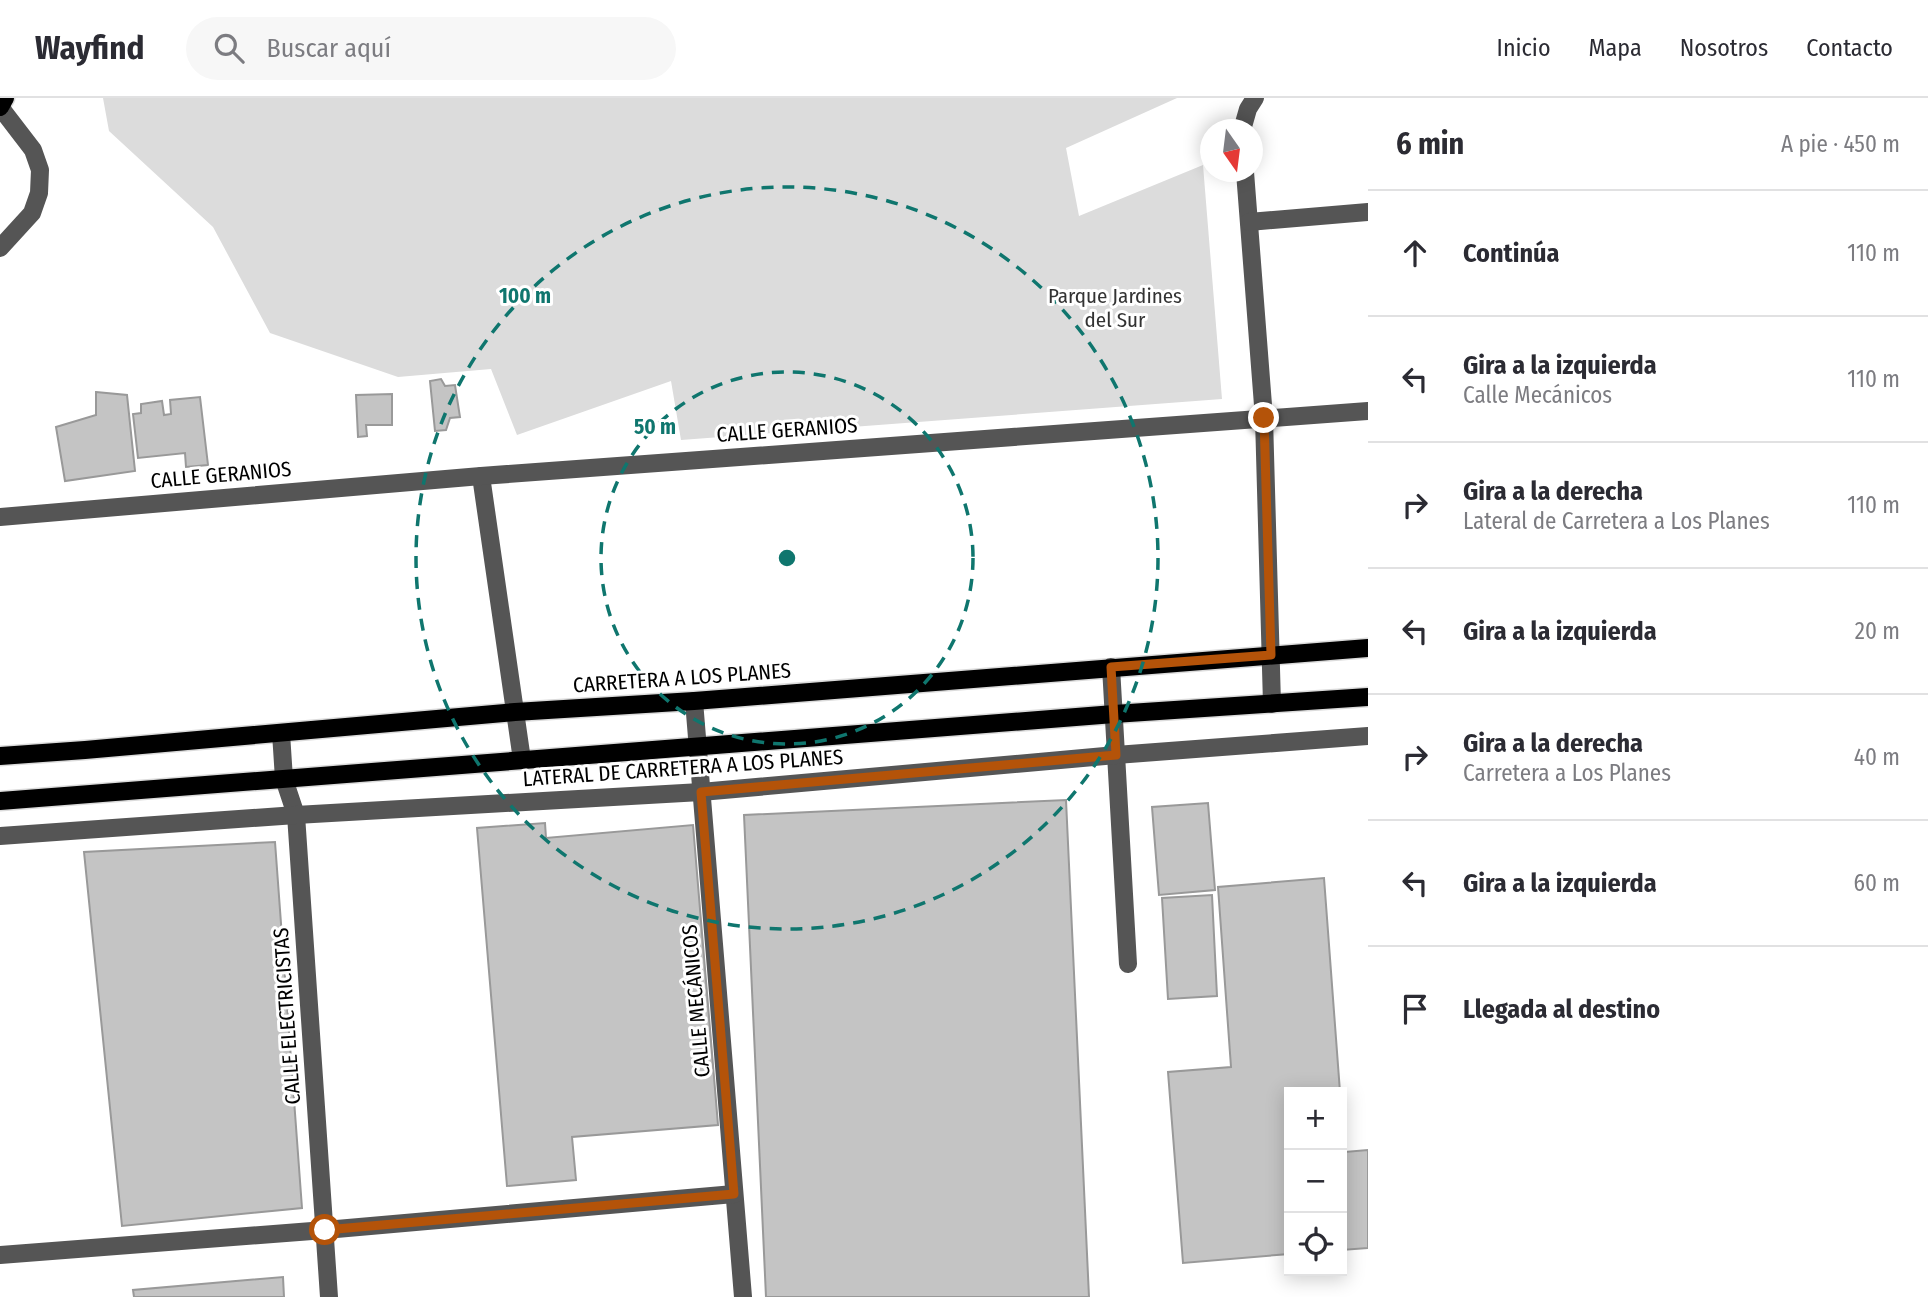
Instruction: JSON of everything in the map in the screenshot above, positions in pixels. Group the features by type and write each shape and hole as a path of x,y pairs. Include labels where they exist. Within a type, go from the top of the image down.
{"main road":[{"path":"0,107 5,98"},
{"name":"CARRETERA A LOS PLANES","path":"0,756 516,712 694,701 1368,648"},
{"path":"0,801 1114,714 1368,697"}],"street":[{"path":"1245,119 1255,98"},
{"path":"0,107 33,150 40,170 39,193 32,213 0,248"},
{"path":"1246,182 1264,418 1272,704"},
{"path":"1249,222 1368,212"},
{"name":"CALLE GERANIOS","path":"0,517 481,476 1368,411"},
{"path":"481,476 522,760"},
{"path":"1111,667 1128,964"},
{"name":"CALLE MECÁNICOS","path":"694,701 743,1297"},
{"name":"CALLE ELECTRICISTAS","path":"281,733 284,779 296,815 329,1297"},
{"name":"LATERAL DE CARRETERA A LOS PLANES","path":"0,836 296,815 701,792 1116,755 1368,736"},
{"path":"0,1255 734,1194"}],"green space":[{"name":"Parque Jardines del Sur","path":"103,98 1177,98 1066,148 1079,216 1200,166 1200,182 1204,182 1222,399 681,440 671,381 517,435 491,369 398,377 270,333 213,227 109,131"}],"building":[{"path":"441,379 445,386 455,385 460,417 450,418 446,430 435,431 430,381"},
{"path":"96,392 127,395 135,471 65,481 56,427 96,415"},
{"path":"392,394 392,425 366,425 367,436 358,437 356,395"},
{"path":"200,397 208,465 186,467 185,453 138,458 133,414 141,413 141,404 162,401 164,415 171,414 170,400"},
{"path":"1066,800 1089,1297 766,1297 744,815"},
{"path":"1208,803 1215,890 1159,895 1152,807"},
{"path":"545,823 546,838 693,825 718,1125 572,1137 576,1180 507,1186 477,828"},
{"path":"275,842 302,1208 122,1226 84,852"},
{"path":"1324,878 1340,1087 1284,1087 1284,1254 1183,1263 1168,1072 1231,1067 1218,887"},
{"path":"1212,895 1217,996 1168,999 1162,898"},
{"path":"1368,1150 1368,1248 1347,1250 1347,1152"},
{"path":"283,1277 284,1297 134,1297 133,1290"}],"route":[{"path":"325,1230 734,1194 701,792 1116,755 1111,667 1271,655 1264,418"}]}
